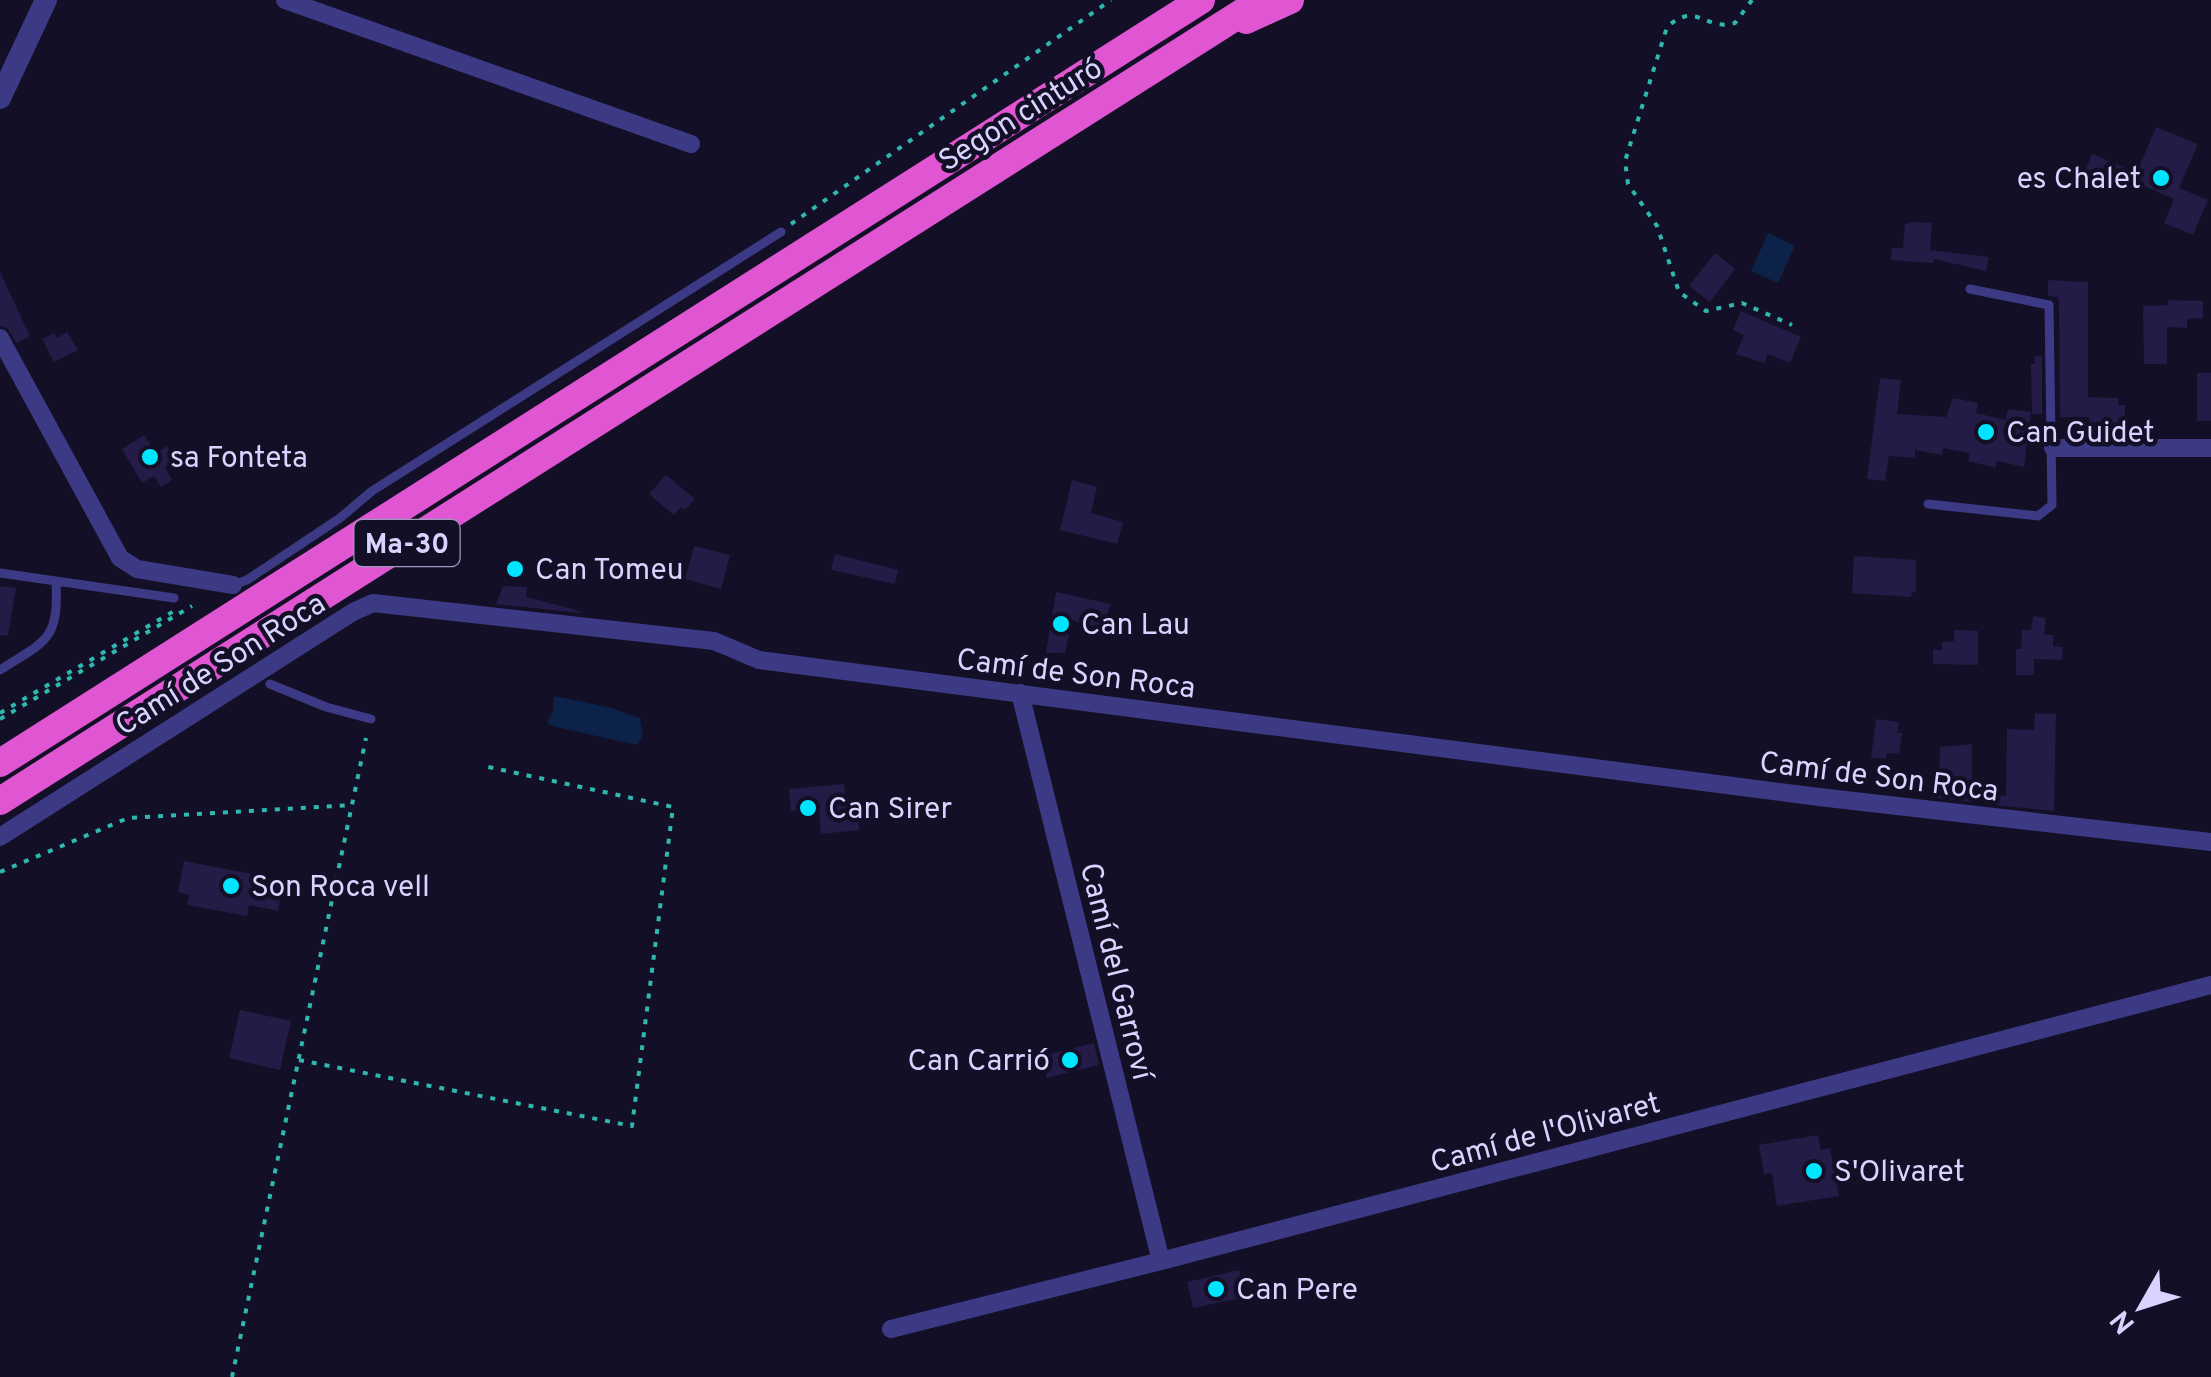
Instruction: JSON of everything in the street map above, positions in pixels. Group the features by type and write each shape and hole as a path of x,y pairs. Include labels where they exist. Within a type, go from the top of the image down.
{"highway":[{"name":"Ma-30","path":"0,763 1200,0"},
{"name":"Segon cinturó","path":"0,801 1262,0"},
{"path":"1208,34 1290,0"}],"street":[{"path":"0,98 46,0"},
{"path":"285,0 691,144"},
{"name":"Camí de Son Roca","path":"0,338 120,558 137,569 233,585"},
{"path":"2052,448 2211,448"},
{"name":"Camí de Son Roca","path":"0,836 373,603 714,641 759,660 1020,694 1820,797 2211,842"},
{"name":"Camí del Garroví","path":"1020,694 1162,1261"},
{"name":"Camí de l'Olivaret","path":"891,1328 1162,1261 2211,985"}],"lane":[{"path":"233,585 781,232"},
{"path":"1928,504 2038,516 2052,505 2049,305 1970,289"},
{"path":"0,573 174,598"},
{"path":"0,670 52,632 58,614 56,580"},
{"path":"270,684 326,707 371,719"}],"path":[{"path":"781,232 1111,0"},
{"path":"1752,0 1735,23 1721,24 1692,11 1683,12 1668,28 1624,172 1656,226 1678,292 1706,312 1742,303 1792,325"},
{"path":"0,716 192,603"},
{"path":"232,1377 366,738"},
{"path":"299,1060 632,1126 673,807 484,766"},
{"path":"0,872 128,818 352,805"}],"water":[{"path":"1768,233 1795,246 1778,283 1751,271"},
{"path":"554,696 640,718 643,736 637,745 552,726 547,723"}],"building":[{"name":"es Chalet","path":"2156,127 2198,144 2179,188 2208,200 2193,235 2164,223 2174,199 2133,181"},
{"path":"2092,154 2131,170 2125,184 2109,176 2103,192 2080,183"},
{"path":"1932,223 1930,250 1989,257 1986,271 1934,259 1934,263 1891,260 1892,248 1907,248 1903,247 1905,224"},
{"path":"1715,253 1735,269 1710,302 1689,286"},
{"path":"0,272 30,336 17,343 7,328 0,326"},
{"path":"2048,280 2088,282 2088,397 2118,398 2118,405 2125,405 2125,431 2089,430 2089,417 2060,417 2059,308 2058,297 2048,296"},
{"path":"2168,300 2203,301 2203,318 2187,319 2187,328 2167,327 2167,364 2144,364 2143,306 2168,305"},
{"path":"1741,311 1801,337 1790,363 1768,354 1764,363 1736,354 1744,335 1733,330"},
{"path":"67,332 78,350 54,362 42,339 54,333 57,338"},
{"path":"2034,356 2042,356 2042,414 2032,414"},
{"path":"2197,373 2211,373 2211,421 2197,421"},
{"path":"1880,378 1901,380 1897,414 1946,417 1953,398 1978,403 1976,413 2006,420 2008,409 2031,412 2024,467 1997,461 1996,468 1968,461 1970,453 1943,448 1942,455 1915,450 1915,458 1889,456 1885,481 1867,479"},
{"name":"sa Fonteta","path":"144,435 156,453 167,446 177,461 165,468 172,480 161,487 154,476 142,483 122,449"},
{"path":"666,475 695,499 674,515 649,494"},
{"path":"1072,480 1097,487 1091,513 1123,522 1117,544 1060,530"},
{"path":"694,546 730,555 721,589 685,579"},
{"path":"835,554 898,570 895,584 831,570"},
{"path":"1854,556 1916,560 1916,593 1912,592 1911,597 1852,593"},
{"path":"0,586 16,588 8,636 0,635"},
{"path":"503,586 527,587 526,597 580,613 496,604"},
{"name":"Can Lau","path":"1056,592 1111,604 1101,629 1072,620 1065,653 1046,653"},
{"path":"2033,616 2046,618 2044,635 2053,635 2053,646 2063,647 2062,660 2034,659 2034,675 2016,675 2016,649 2021,649 2022,630 2031,630"},
{"path":"1954,630 1978,631 1978,665 1933,664 1933,650 1942,650 1942,642 1954,641"},
{"path":"2035,713 2056,714 2054,811 1994,805 1993,795 2006,796 2007,729 2034,730"},
{"path":"1876,719 1899,722 1899,754 1871,758"},
{"path":"1972,744 1972,802 1930,797 1931,784 1939,785 1940,747"},
{"name":"Can Sirer","path":"844,784 847,816 858,815 859,830 821,834 819,809 791,811 789,789"},
{"name":"Son Roca vell","path":"184,861 283,880 278,911 249,905 247,916 187,905 189,895 178,892"},
{"path":"240,1010 291,1021 280,1070 229,1058"},
{"name":"Can Carrió","path":"1094,1043 1099,1065 1047,1078 1045,1070 1037,1072 1033,1058"},
{"name":"S'Olivaret","path":"1818,1135 1821,1150 1830,1148 1839,1196 1777,1206 1772,1173 1764,1174 1759,1145"},
{"name":"Can Pere","path":"1239,1270 1245,1297 1193,1308 1187,1282"}],"place":[{"name":"es Chalet","path":"2161,178"},
{"name":"Can Guidet","path":"1986,432"},
{"name":"sa Fonteta","path":"150,457"},
{"name":"Can Tomeu","path":"515,569"},
{"name":"Can Lau","path":"1061,624"},
{"name":"Can Sirer","path":"808,808"},
{"name":"Son Roca vell","path":"231,886"},
{"name":"Can Carrió","path":"1070,1060"},
{"name":"S'Olivaret","path":"1814,1171"},
{"name":"Can Pere","path":"1216,1289"}]}
